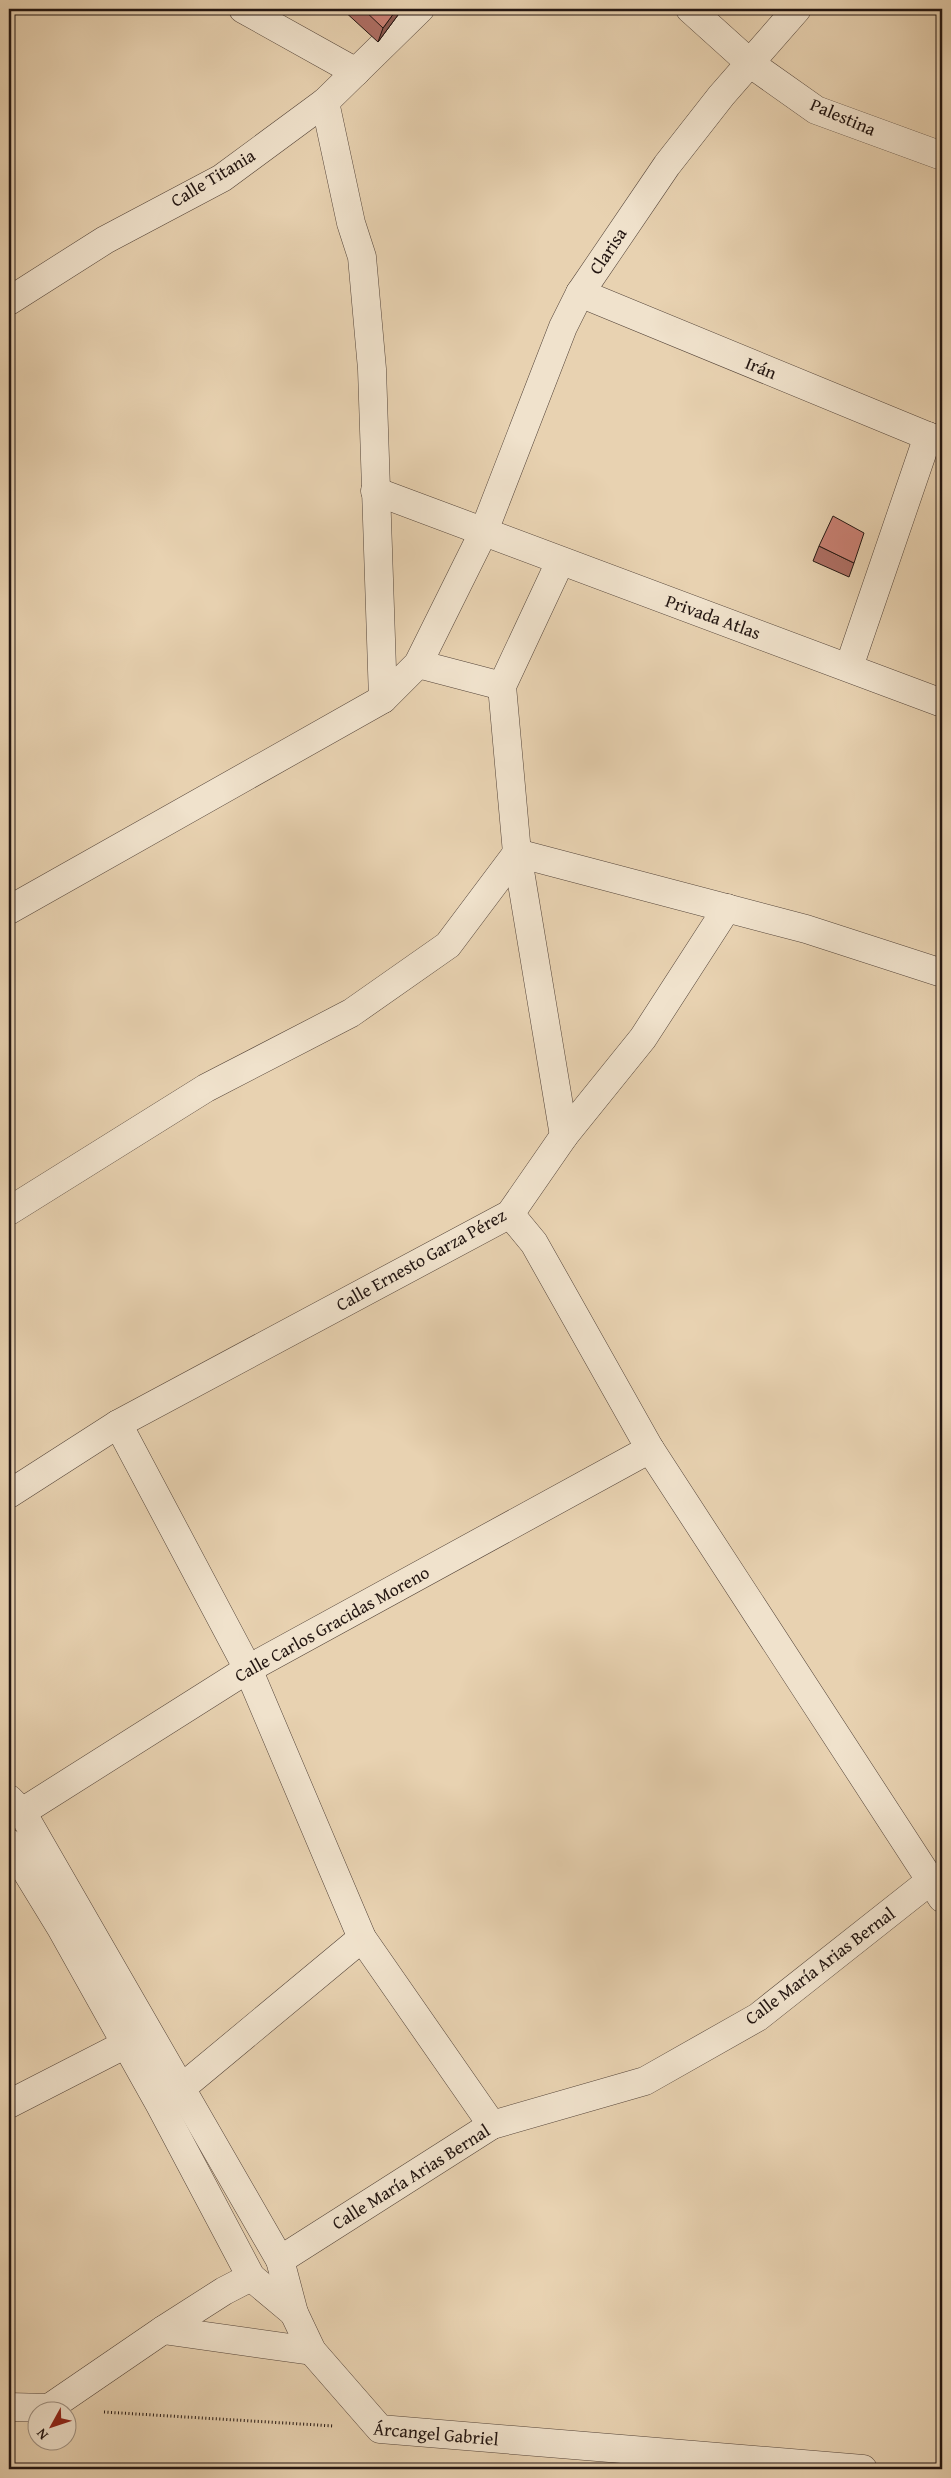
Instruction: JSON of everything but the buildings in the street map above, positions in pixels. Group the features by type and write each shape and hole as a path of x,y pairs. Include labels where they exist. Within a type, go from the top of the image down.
{"street":[{"path":"243,9 356,72"},
{"name":"Calle Titania","path":"9,301 105,240 222,178 325,102 420,9"},
{"name":"Palestina","path":"690,9 751,64 816,110 942,156"},
{"name":"Clarisa","path":"9,910 383,698 418,664 484,531 563,327 580,293 667,165 721,96 751,64 797,9"},
{"path":"325,102 351,223 362,257 372,369 383,698"},
{"name":"Irán","path":"580,293 935,439"},
{"path":"849,667 935,439"},
{"name":"Privada Atlas","path":"375,491 484,531 560,562 849,667 942,703"},
{"path":"560,562 502,686 517,853 564,1136"},
{"path":"418,664 502,686"},
{"path":"517,853 806,929 942,972"},
{"path":"9,1211 206,1088 351,1013 440,951 448,945 517,853"},
{"name":"Calle Ernesto Garza Pérez","path":"9,1494 118,1424 510,1214 564,1136 643,1038 728,908"},
{"path":"510,1214 534,1243 650,1448 936,1890"},
{"path":"118,1424 248,1669 362,1938 492,2125"},
{"name":"Calle Carlos Gracidas Moreno","path":"15,1806 248,1669 650,1448"},
{"path":"15,1806 71,1922 126,2044 171,2097 251,2278 294,2313"},
{"path":"9,1843 71,1922 171,2097 280,2260 294,2313 312,2351 380,2429"},
{"name":"Calle María Arias Bernal","path":"280,2260 492,2125 645,2080 758,2017 936,1890"},
{"path":"171,2097 362,1938"},
{"path":"9,2104 126,2044"},
{"path":"9,2407 49,2408 162,2330 224,2291 251,2278"},
{"path":"162,2330 312,2351"},
{"name":"Árcangel Gabriel","path":"380,2429 804,2467 863,2469"}],"path":[{"name":"Árcangel Gabriel","path":"97,2411 380,2429"}]}
